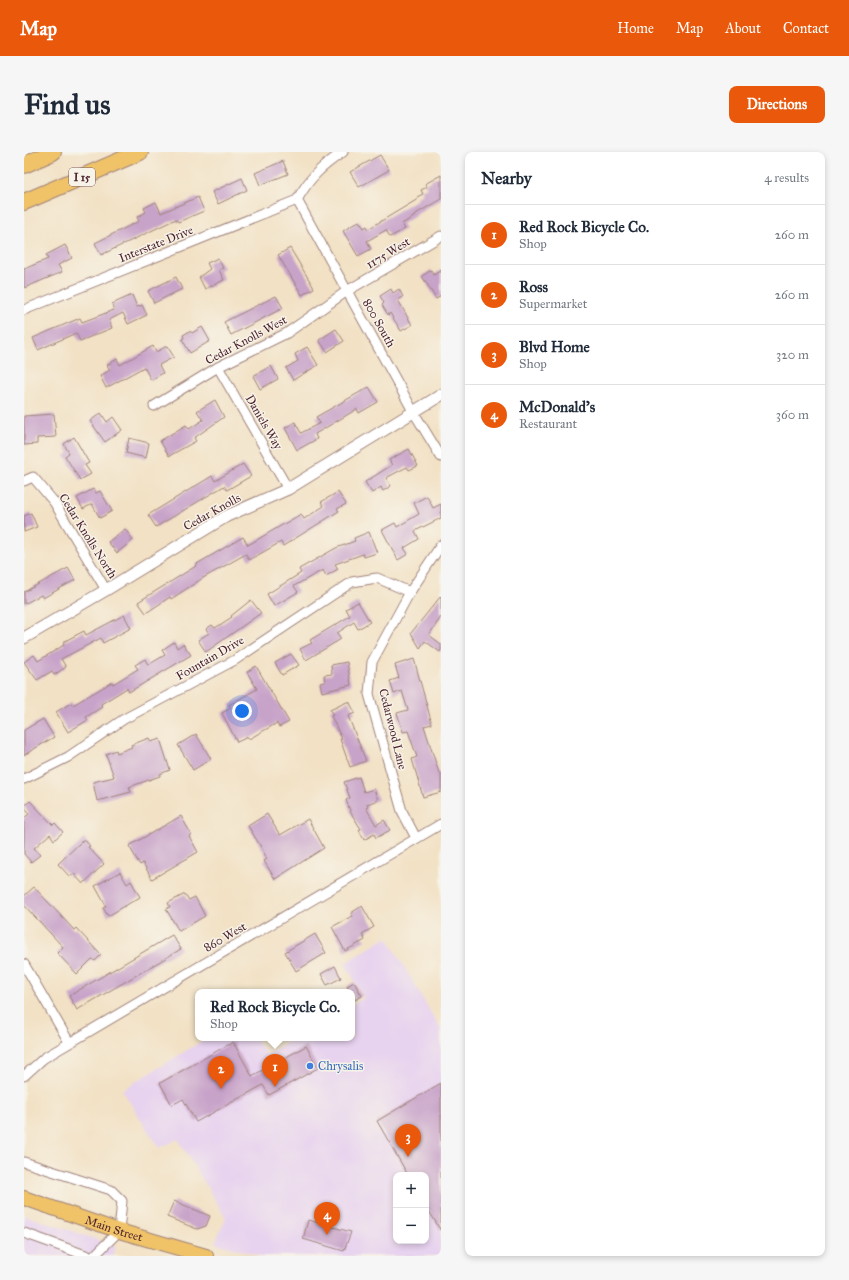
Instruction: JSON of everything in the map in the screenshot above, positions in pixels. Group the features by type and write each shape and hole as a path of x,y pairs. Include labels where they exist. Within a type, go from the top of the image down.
{"highway":[{"path":"24,165 53,152"},
{"name":"I 15","path":"24,202 140,152"}],"main road":[{"name":"Main Street","path":"24,1198 119,1231 206,1256"}],"street":[{"path":"297,200 312,176 343,152"},
{"name":"800 South","path":"297,200 413,412 441,457"},
{"name":"Interstate Drive","path":"24,310 297,200"},
{"name":"1175 West","path":"347,291 441,236"},
{"name":"Cedar Knolls West","path":"154,406 218,367 287,333 347,291"},
{"name":"Daniels Way","path":"218,367 288,489"},
{"name":"Cedar Knolls","path":"24,638 227,516 288,489 441,395"},
{"name":"Cedar Knolls North","path":"24,481 33,477 54,502 106,590"},
{"name":"Cedarwood Lane","path":"416,838 402,811 370,694 372,662 410,592 441,545"},
{"name":"Fountain Drive","path":"24,779 68,757 124,719 234,660 352,582 377,578 410,592"},
{"name":"860 West","path":"24,1076 44,1058 69,1042 441,824"},
{"path":"24,964 69,1042"},
{"path":"24,1162 111,1190 122,1201 119,1231 94,1256"},
{"path":"24,1234 88,1256"}],"shaded area":[{"path":"387,937 441,1030 441,1256 262,1256 215,1243 226,1218 178,1139 159,1148 122,1090 202,1041 258,1041 266,1055 290,1041 355,1041 355,1003 364,998 345,963"},
{"path":"24,1215 116,1246 112,1256 24,1256"}],"building":[{"path":"380,155 389,170 359,187 350,172"},
{"path":"283,161 288,174 260,185 255,173"},
{"path":"441,175 441,199 402,224 405,229 390,237 386,230 367,241 371,249 358,256 343,231 359,221 364,228 367,226 368,229 418,199 417,197 423,194 421,190 427,187 425,184"},
{"path":"242,178 247,190 218,204 212,192"},
{"path":"198,197 204,211 178,222 176,219 101,255 95,243 139,221 137,217 146,212 144,208 156,202 161,213"},
{"path":"65,245 72,258 58,265 62,272 24,288 24,269 48,259 46,255"},
{"path":"290,248 314,288 302,295 278,255"},
{"path":"218,258 223,268 219,270 224,280 205,289 199,277 210,269 207,263"},
{"path":"431,270 434,275 441,270 441,296 436,299 422,276"},
{"path":"176,277 182,289 154,303 148,291"},
{"path":"391,289 393,293 399,289 403,297 398,300 412,325 401,331 390,313 388,315 382,305 384,303 380,296"},
{"path":"132,295 137,307 142,305 147,315 128,324 123,313 109,320 112,328 80,341 76,333 38,350 33,338 80,318 82,322 114,310 112,304"},
{"path":"276,296 283,308 231,335 224,322"},
{"path":"202,327 210,341 190,353 182,339 184,338 183,335 190,331 192,333"},
{"path":"336,329 344,341 327,352 319,340"},
{"path":"153,346 156,352 167,346 174,357 159,365 163,373 151,380 144,367 106,388 100,376 110,370 107,365 117,359 120,365"},
{"path":"307,347 318,365 293,380 286,368 298,361 295,354"},
{"path":"271,366 278,379 260,389 253,376"},
{"path":"369,387 378,402 359,413 357,409 315,434 317,439 297,450 285,428 295,422 301,433 320,423 316,417"},
{"path":"215,400 224,417 194,438 196,441 169,456 160,441 186,425 189,429 203,420 197,411"},
{"path":"101,413 107,422 113,417 122,430 105,442 90,421"},
{"path":"54,414 56,437 37,438 37,444 24,445 24,416"},
{"path":"74,437 89,463 85,465 91,474 80,480 65,456 69,453 64,444"},
{"path":"129,438 149,443 146,458 126,453"},
{"path":"409,449 418,466 409,470 407,467 386,478 391,486 383,491 381,487 372,493 365,482 392,465 389,460"},
{"path":"243,464 251,476 227,490 224,486 156,527 148,515 212,476 215,481"},
{"path":"93,489 96,493 100,491 112,511 100,518 92,504 83,509 77,498"},
{"path":"338,492 346,504 337,509 339,511 283,546 281,542 249,560 246,554 203,578 171,599 170,597 146,613 138,602 196,566 195,565 243,537 248,545 301,514 304,519 324,506 321,502"},
{"path":"427,496 433,508 441,504 441,518 415,531 419,539 404,548 408,554 398,560 382,530 395,523 397,527 419,514 414,503"},
{"path":"31,513 37,527 24,532 24,516"},
{"path":"125,529 133,540 117,553 108,542"},
{"path":"369,532 377,553 364,557 363,554 335,564 338,569 326,576 323,570 294,586 298,592 274,606 267,594 301,573 299,569 336,548 355,541 354,538"},
{"path":"68,568 75,580 43,598 41,595 24,604 24,592"},
{"path":"441,596 441,617 429,635 441,644 441,650 440,652 425,641 420,648 411,633"},
{"path":"251,600 261,613 206,652 198,640 209,633 206,629 212,625 215,628 232,617 231,616"},
{"path":"358,602 370,622 358,629 354,622 337,633 341,639 306,660 300,649 312,643 310,640 350,616 346,609"},
{"path":"124,615 131,628 103,643 101,638 61,659 66,667 54,675 52,671 37,680 24,662 34,655 38,661 64,645 63,642 84,631 86,635"},
{"path":"174,642 177,648 183,644 191,655 129,692 127,688 101,704 102,707 86,717 88,720 68,732 56,712 71,703 73,705 112,682 113,684 138,669 135,665 145,659 148,665 165,655 162,650"},
{"path":"291,654 299,665 282,675 275,663"},
{"path":"414,659 432,724 424,726 439,773 441,773 441,792 423,797 412,759 417,757 408,731 403,732 397,713 408,710 402,691 394,694 390,681 399,678 395,665"},
{"path":"347,662 351,685 322,692 320,683 325,682 324,675 332,674 331,665"},
{"path":"256,666 289,722 279,727 277,723 249,739 248,737 237,742 222,713 231,708 229,705 257,689 247,672"},
{"path":"349,701 355,713 348,716 366,761 350,767 340,739 342,739 331,716 333,715 330,710"},
{"path":"43,719 54,737 24,755 24,730"},
{"path":"196,734 211,759 193,770 178,745"},
{"path":"149,738 151,742 160,739 170,770 160,774 160,776 129,787 131,792 97,801 93,782 114,777 106,754 116,750 117,753 132,747 131,745"},
{"path":"359,777 364,792 374,789 378,800 367,804 368,807 366,808 376,825 384,820 390,830 376,838 374,834 364,840 359,830 361,829 351,813 346,800 350,798 344,782"},
{"path":"30,801 53,825 55,823 63,832 54,840 50,834 34,848 40,855 31,862 24,854 24,818 29,814 24,806"},
{"path":"267,814 280,835 308,819 324,848 275,879 264,861 267,859 261,847 248,826"},
{"path":"181,816 191,834 189,836 198,852 152,879 143,863 140,865 129,846"},
{"path":"84,839 90,846 88,847 104,864 83,884 74,874 70,877 58,864"},
{"path":"120,872 127,884 131,881 140,897 108,916 103,908 106,906 95,886"},
{"path":"34,887 74,930 76,928 101,955 95,961 92,959 77,974 57,953 63,947 24,905 24,896"},
{"path":"185,894 189,900 195,897 205,916 179,931 166,909 170,907 168,903"},
{"path":"362,906 374,927 362,934 365,940 345,951 332,927 352,916 351,913"},
{"path":"315,934 326,953 296,971 285,952"},
{"path":"172,935 181,949 77,1010 69,996"},
{"path":"335,966 341,978 327,985 321,974"},
{"path":"354,982 362,996 355,1000 355,989 348,989 347,986"},
{"path":"233,1042 252,1076 306,1046 318,1068 269,1095 263,1085 196,1122 183,1099 172,1105 160,1083"},
{"path":"441,1083 441,1231 429,1211 429,1172 406,1172 377,1121"},
{"path":"174,1201 210,1216 206,1226 197,1229 167,1217"},
{"path":"308,1220 351,1232 344,1251 303,1239"}],"place":[{"name":"Chrysalis","path":"310,1066"},
{"name":"Red Rock Bicycle Co.","path":"275,1087"},
{"name":"Ross","path":"221,1089"},
{"name":"Blvd Home","path":"408,1157"},
{"name":"McDonald's","path":"327,1235"}]}
